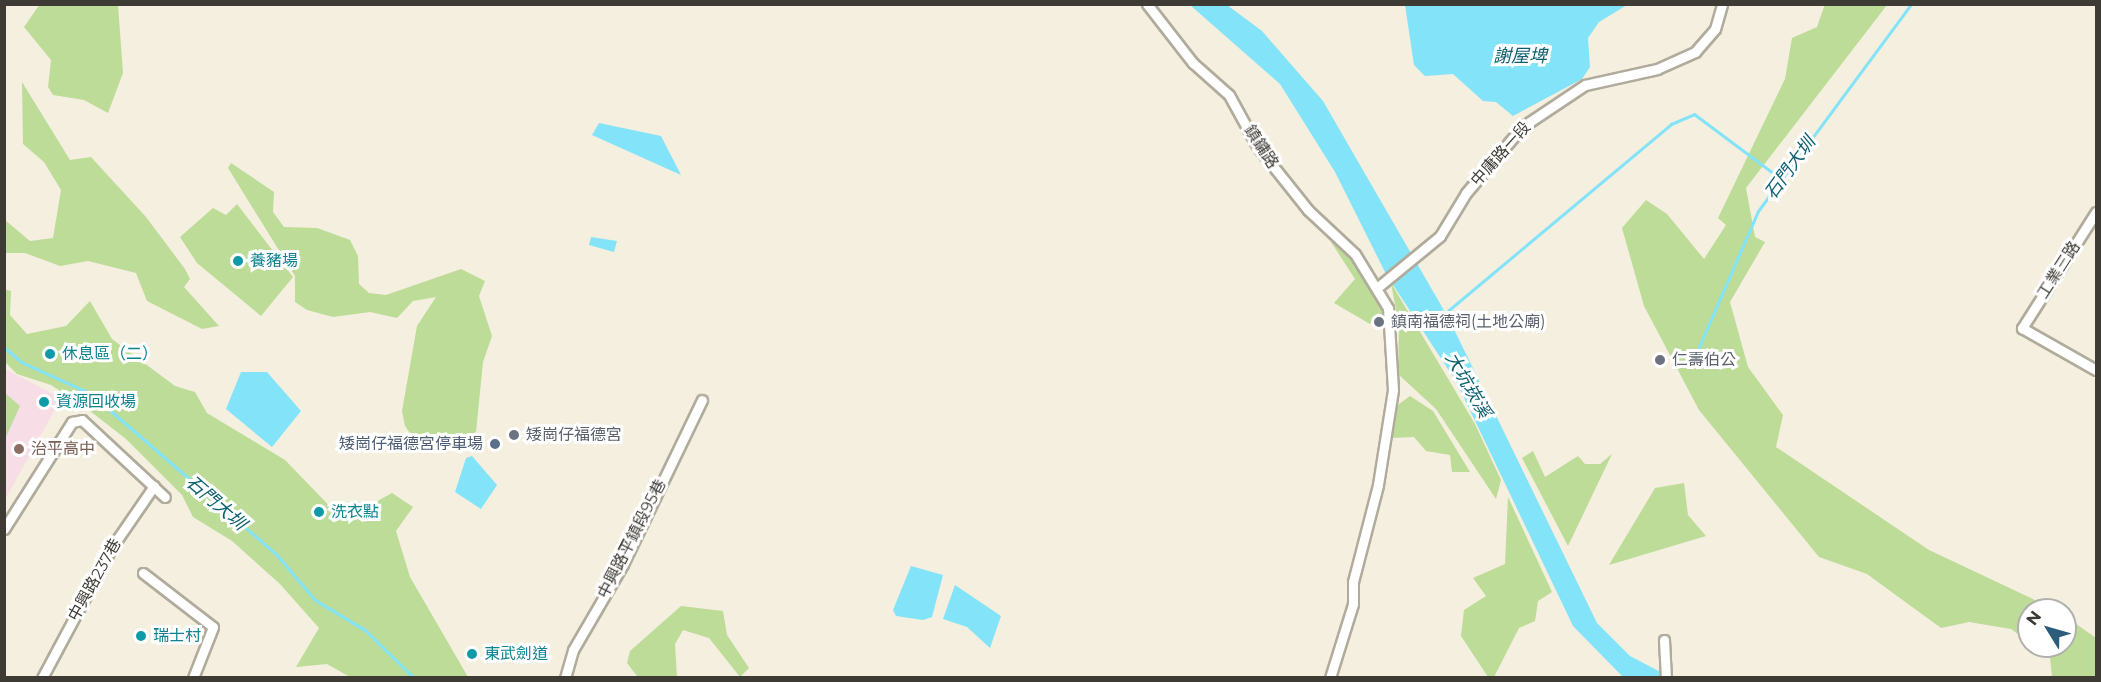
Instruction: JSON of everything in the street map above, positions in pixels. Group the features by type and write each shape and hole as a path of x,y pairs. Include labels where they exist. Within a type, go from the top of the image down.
{"street":[{"name":"鎮鏞路","path":"1148,4 1193,63 1229,95 1257,146 1308,210 1383,284"},
{"name":"中庸路一段","path":"1383,284 1416,261 1522,126 1585,85 1657,69 1695,51 1715,29 1722,4"},
{"name":"工業三路","path":"2097,212 2022,328 2097,370"},
{"path":"1330,678 1353,604 1353,582 1378,485 1393,390 1393,327 1383,284"},
{"name":"中興路平鎮段95巷","path":"565,678 573,650 623,564 702,400"},
{"path":"4,529 72,422 82,420 165,497"},
{"name":"中興路237巷","path":"42,678 112,547 154,486"},
{"path":"143,573 213,627 193,678"},
{"path":"1664,640 1666,676"}],"shaded area":[{"name":"治平高中","path":"5,369 61,398 5,500"}],"green space":[{"path":"40,4 118,5 123,73 108,113 84,100 53,95 48,87 51,60 24,27"},
{"path":"1825,4 1887,5 1746,188 1755,237 1765,242 1730,302 1748,367 1783,415 1776,447 1929,550 2031,598 2017,598 2017,633 2011,629 1969,622 1941,628 1867,574 1819,557 1699,410 1644,306 1622,228 1646,200 1667,214 1704,259 1726,225 1718,218 1785,79 1792,38 1817,27"},
{"path":"22,82 70,160 91,157 146,217 185,269 190,279 184,287 219,326 202,329 147,301 136,273 88,261 60,266 25,253 5,253 5,220 30,241 53,238 61,190 44,162 23,144"},
{"path":"231,163 274,192 273,212 284,227 317,228 350,240 358,256 359,284 369,293 386,295 461,269 485,281 479,296 492,336 483,362 476,432 453,447 421,449 405,426 402,411 417,326 436,297 413,301 397,318 370,312 333,317 307,310 295,302 295,276 228,168"},
{"name":"養豬場","path":"237,204 293,277 261,316 197,263 180,237 213,208 226,215"},
{"path":"1320,225 1352,256 1386,317 1378,313 1370,324 1334,303 1355,279"},
{"path":"1391,283 1475,424 1501,480 1496,499 1436,409 1398,374 1399,326"},
{"path":"4,289 11,291 10,315 27,334 66,326 90,301 112,339 175,386 195,392 207,413 285,460 343,520 392,493 413,507 396,531 410,577 468,677 350,677 327,664 296,667 319,628 280,584 232,541 193,517 182,495 126,439 85,407 51,385 17,374 5,362"},
{"path":"5,393 20,406 5,439"},
{"path":"1410,396 1433,411 1470,472 1452,472 1450,455 1426,451 1414,437 1391,438 1395,407"},
{"path":"1533,451 1545,477 1578,456 1585,464 1600,464 1612,454 1568,546 1522,458"},
{"path":"1684,483 1688,515 1706,536 1609,565 1655,488"},
{"path":"1508,497 1552,592 1538,601 1535,621 1519,628 1494,677 1488,677 1461,636 1464,610 1486,596 1473,578 1505,564"},
{"path":"681,606 723,611 727,635 749,668 740,677 709,638 683,630 675,644 677,677 637,676 627,663 630,651"},
{"path":"2077,625 2096,638 2096,677 2052,677 2050,658 2077,658"}],"water":[{"name":"謝屋埤","path":"1405,4 1627,5 1599,22 1588,38 1590,67 1582,79 1513,116 1496,102 1483,101 1453,74 1425,76 1414,65"},
{"name":"大坑崁溪","path":"1190,5 1227,5 1262,31 1323,101 1449,319 1597,623 1630,656 1670,677 1623,677 1573,626 1457,383 1386,274 1335,172 1280,84"},
{"path":"599,123 661,136 681,175 592,135"},
{"path":"591,237 617,241 614,252 589,245"},
{"path":"241,372 267,372 301,411 272,447 226,409"},
{"path":"472,456 497,485 481,509 455,492 466,458"},
{"path":"911,566 943,575 932,617 923,620 896,616 893,610"},
{"path":"955,585 1001,616 990,648 967,627 943,619"}],"waterway":[{"name":"石門大圳","path":"1698,349 1758,211 1911,4"},
{"path":"1444,314 1671,124 1694,114 1781,179"},
{"name":"石門大圳","path":"4,347 21,362 85,391 105,406 276,554 315,600 365,630 414,678"}],"place":[{"name":"養豬場","path":"238,261"},
{"name":"鎮南福德祠(土地公廟)","path":"1379,322"},
{"name":"休息區（二）","path":"50,354"},
{"name":"仁壽伯公","path":"1660,360"},
{"name":"資源回收場","path":"44,402"},
{"name":"矮崗仔福德宮","path":"514,435"},
{"name":"矮崗仔福德宮停車場","path":"495,444"},
{"name":"治平高中","path":"19,449"},
{"name":"洗衣點","path":"319,512"},
{"name":"瑞士村","path":"141,636"},
{"name":"東武劍道","path":"472,654"}]}
